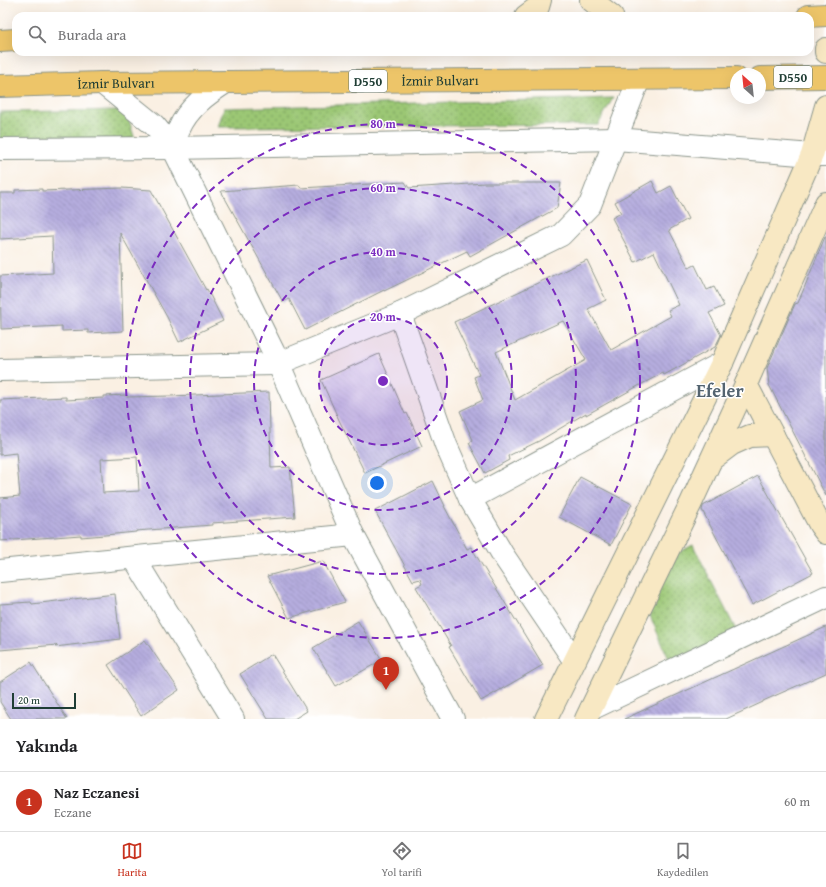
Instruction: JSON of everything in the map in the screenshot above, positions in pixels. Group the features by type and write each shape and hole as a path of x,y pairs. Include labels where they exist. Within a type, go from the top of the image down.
{"highway":[{"path":"814,16 826,15"},
{"name":"D550","path":"766,78 826,77"},
{"name":"İzmir Bulvarı","path":"0,86 102,83 730,78"}],"main road":[{"path":"531,12 538,7 540,0"},
{"path":"591,0 607,12"},
{"path":"546,719 722,364 819,155 826,106"},
{"path":"588,714 711,460 825,207"},
{"path":"746,384 820,525 826,533"},
{"path":"711,460 732,444 750,436 773,435"}],"street":[{"path":"0,370 278,364 400,314 561,234 590,205 639,79"},
{"path":"173,148 179,129 193,108 208,93 226,82"},
{"path":"102,83 154,125 173,148 269,344 353,535 453,719"},
{"path":"0,149 173,148 616,139 819,155"},
{"path":"400,314 446,445 470,499 503,555 574,660"},
{"path":"470,499 722,364"},
{"path":"0,571 353,535"},
{"path":"134,558 234,719"},
{"path":"588,714 826,598"}],"green space":[{"path":"613,98 598,125 218,127 224,108"},
{"path":"126,110 135,140 0,140 0,112"},
{"path":"693,545 738,634 672,666 647,609 672,556"}],"building":[{"path":"652,181 658,193 671,186 688,219 669,230 689,268 695,265 707,290 714,287 724,306 709,313 721,335 715,347 664,375 663,373 640,385 586,415 586,413 539,441 508,456 509,460 485,473 469,443 473,440 460,411 483,400 474,377 479,375 454,322 587,260 606,300 588,309 611,350 671,316 668,310 679,305 654,252 635,262 612,218 621,213 615,202","holes":["563,321 586,360 515,400 496,352"]},
{"path":"405,182 409,188 485,183 561,183 557,208 470,256 467,251 384,290 305,330 289,299 283,302 221,191 299,185 301,188"},
{"path":"122,188 151,190 206,290 207,289 223,321 179,342 167,317 120,233 123,331 88,333 88,330 62,331 62,326 1,329 0,276 53,273 52,236 0,239 0,193 15,193 15,190 42,189 42,191"},
{"path":"825,237 826,496 769,385 767,368 795,304 798,303"},
{"path":"379,354 405,414 407,413 422,446 365,473 321,380"},
{"path":"269,392 271,468 290,467 295,517 212,523 212,525 81,537 81,535 0,541 0,498 20,496 16,453 0,455 0,400 66,397 66,400 127,395 127,397","holes":["137,457 139,491 103,493 101,459"]},
{"path":"758,476 813,573 752,605 702,510 703,506"},
{"path":"580,477 632,504 611,545 559,517"},
{"path":"433,481 444,506 467,549 471,547 543,665 481,701 416,587 422,584 420,579 413,581 375,511"},
{"path":"323,561 345,602 289,618 267,576"},
{"path":"115,594 120,639 55,647 57,645 0,650 0,604 31,602 32,604"},
{"path":"358,621 382,660 336,686 313,648"},
{"path":"826,627 826,673 726,719 624,719"},
{"path":"145,640 179,690 141,716 108,665"},
{"path":"272,654 307,711 294,719 268,719 240,674"},
{"path":"31,662 67,719 11,719 0,702 0,682"}],"place":[{"name":"Naz Eczanesi","path":"386,690"}],"district":[{"name":"Efeler","path":"720,390"}]}
